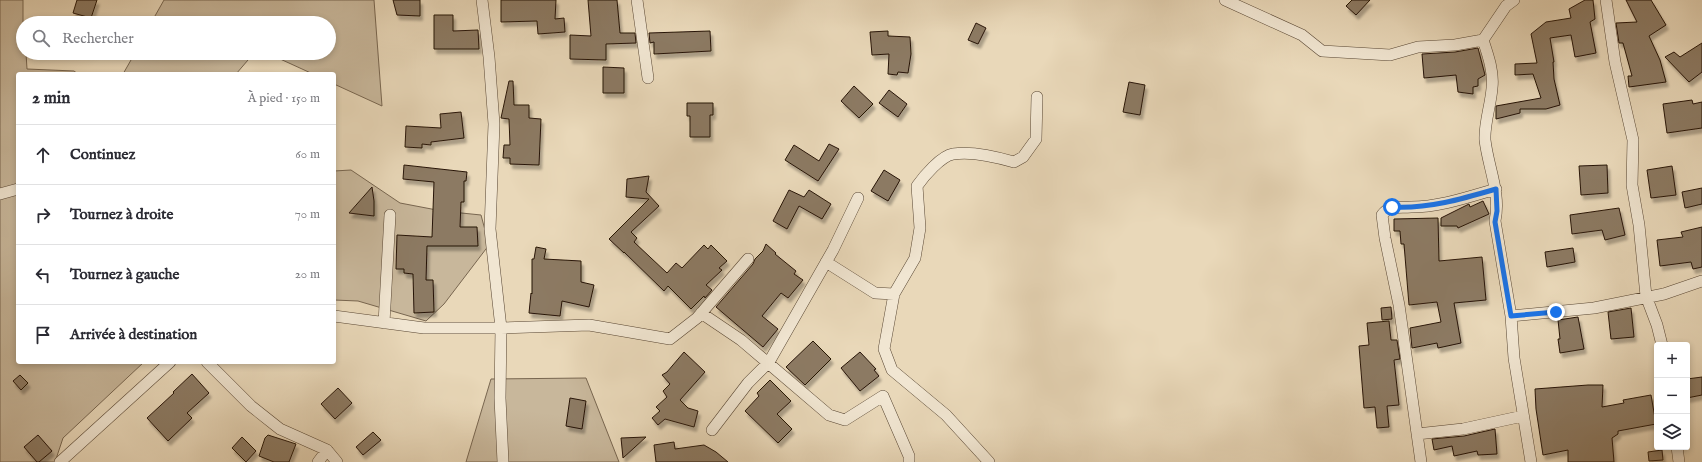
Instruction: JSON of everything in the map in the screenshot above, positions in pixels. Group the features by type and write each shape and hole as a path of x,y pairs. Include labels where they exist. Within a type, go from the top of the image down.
{"street":[{"path":"482,0 489,57 494,124 490,229 501,328 500,398 503,462"},
{"path":"637,0 648,78"},
{"path":"1225,0 1302,35 1322,51 1390,55 1418,47 1456,45 1483,40 1506,6 1514,0"},
{"path":"1606,0 1616,62 1633,140 1632,185 1639,225 1646,296 1657,324 1661,342"},
{"path":"1483,40 1490,62 1493,86 1485,138 1496,189 1497,211 1495,222 1511,316 1514,358 1531,462"},
{"path":"989,462 946,415 892,370 884,349 894,294 915,258 920,228 917,186 928,170 952,154 992,155 1014,162 1023,156 1036,139 1037,97"},
{"path":"1421,462 1399,305 1385,238 1382,215 1388,208 1392,207 1419,207 1457,200 1496,189"},
{"path":"0,194 16,190"},
{"path":"712,430 748,383 769,362 826,262 858,198"},
{"path":"384,323 390,215"},
{"path":"336,316 424,328 501,328 589,324 670,339 701,313 748,259"},
{"path":"826,262 875,293 894,294"},
{"path":"1511,316 1594,308 1646,296 1664,294 1702,281"},
{"path":"701,313 741,340 769,362 829,414 845,420 883,396 909,456 909,462"},
{"path":"60,462 168,364"},
{"path":"210,364 251,406 280,428 327,450 337,462"},
{"path":"1417,434 1462,429 1523,416"},
{"path":"318,462 327,450"},
{"path":"1677,450 1679,462"}],"shaded area":[{"path":"0,0 23,0 23,16 16,16 16,60 26,60 27,69 75,72 16,72 16,364 142,364 63,438 55,462 0,462"},
{"path":"164,0 374,0 382,106 336,85 336,72 309,72 282,60 336,60 336,16 155,16"},
{"path":"131,60 248,60 238,72 124,72"},
{"path":"351,170 400,203 442,211 481,215 489,245 444,304 426,321 358,301 336,300 336,171"},
{"path":"586,378 619,462 466,462 491,379"}],"building":[{"path":"77,0 97,0 92,16 84,16 73,13"},
{"path":"393,0 420,0 420,16 397,15"},
{"path":"501,0 556,0 555,19 564,18 565,32 538,34 537,21 501,22"},
{"path":"588,0 617,0 620,33 635,33 636,43 606,44 606,60 570,59 570,35 591,36"},
{"path":"1352,0 1370,0 1356,15 1346,6"},
{"path":"1585,0 1593,0 1595,19 1590,22 1596,53 1575,57 1571,35 1550,38 1554,62 1554,79 1560,105 1546,109 1520,109 1520,113 1496,119 1496,106 1541,98 1533,74 1515,75 1515,64 1537,63 1531,34 1546,22 1571,18 1569,9"},
{"path":"1626,0 1651,0 1666,25 1649,36 1660,60 1666,82 1629,87 1628,76 1632,76 1623,43 1619,43 1616,23 1637,22"},
{"path":"434,15 453,15 453,31 478,30 479,49 434,49"},
{"path":"976,23 986,28 978,44 968,40"},
{"path":"710,31 711,51 654,54 654,42 650,43 649,33"},
{"path":"888,31 888,36 910,37 911,54 908,73 898,72 897,75 888,74 889,54 872,55 870,32"},
{"path":"1702,43 1702,72 1689,82 1665,57 1674,52 1680,57"},
{"path":"1478,48 1485,75 1478,79 1478,86 1473,87 1473,94 1458,92 1456,75 1424,78 1422,54 1455,52"},
{"path":"603,67 624,68 624,93 603,93"},
{"path":"509,81 513,81 514,105 529,105 529,118 541,119 539,165 510,164 510,158 503,158 504,145 510,145 509,119 501,118"},
{"path":"1129,82 1145,85 1140,115 1123,112"},
{"path":"854,86 873,104 859,118 841,101"},
{"path":"889,90 907,104 898,117 879,103"},
{"path":"1692,100 1693,104 1702,102 1702,128 1667,133 1663,104"},
{"path":"687,103 713,103 713,115 710,115 710,137 690,137 690,116 687,116"},
{"path":"461,112 464,138 431,142 431,145 422,144 422,148 405,147 406,126 441,128 440,114"},
{"path":"829,144 839,149 818,181 785,160 794,145 819,161"},
{"path":"404,165 467,172 466,181 464,181 464,202 461,202 460,227 477,227 478,246 427,246 426,280 433,280 434,312 414,313 413,274 404,273 404,269 396,269 397,235 432,237 434,182 403,179"},
{"path":"1607,165 1608,193 1581,195 1579,166"},
{"path":"1672,166 1676,195 1651,198 1647,170"},
{"path":"884,170 900,180 888,201 871,191"},
{"path":"649,176 646,192 659,206 631,232 637,238 634,242 667,273 676,263 682,268 704,245 708,249 711,245 727,261 719,268 722,270 706,285 712,290 705,298 704,296 691,309 668,286 664,291 609,239 649,199 626,197 627,179"},
{"path":"372,187 374,216 349,213"},
{"path":"1702,188 1702,204 1685,208 1682,192"},
{"path":"789,190 804,197 809,190 831,204 822,219 799,206 787,229 773,221"},
{"path":"1483,201 1489,214 1458,228 1457,226 1441,226 1441,218 1469,204 1470,207"},
{"path":"1619,208 1625,235 1605,240 1602,230 1572,234 1570,215"},
{"path":"1438,218 1439,261 1482,257 1486,300 1454,303 1461,343 1438,348 1437,343 1412,348 1410,328 1441,322 1437,302 1409,305 1404,244 1401,244 1400,231 1394,231 1394,219"},
{"path":"1702,227 1702,267 1693,269 1691,262 1660,266 1657,240 1683,237 1681,232"},
{"path":"766,244 776,253 775,254 796,271 794,274 803,280 788,298 781,293 762,316 778,329 763,347 716,307 753,264 755,259 763,251"},
{"path":"536,247 546,249 544,259 581,261 581,282 594,285 589,307 562,301 560,316 529,313 531,293 532,294 532,259 534,259"},
{"path":"1573,248 1575,262 1547,267 1545,252"},
{"path":"1391,307 1392,319 1382,320 1381,308"},
{"path":"1631,308 1634,337 1611,339 1608,312"},
{"path":"1578,317 1584,349 1560,353 1558,320"},
{"path":"1389,321 1391,340 1397,340 1400,359 1394,360 1399,405 1387,406 1389,427 1377,428 1375,407 1364,408 1359,346 1369,345 1367,323"},
{"path":"813,341 831,359 805,385 786,367"},
{"path":"684,352 705,372 680,400 688,408 698,411 694,427 665,419 658,425 652,418 660,411 656,407 667,397 663,391 670,384 662,375 667,372"},
{"path":"860,352 876,369 874,370 879,376 860,391 841,368"},
{"path":"192,374 209,393 187,413 192,418 168,441 147,418"},
{"path":"20,375 28,383 21,390 13,381"},
{"path":"1702,377 1702,395 1690,397 1690,379"},
{"path":"770,380 791,401 777,414 792,429 778,443 745,411 759,396 757,393"},
{"path":"1603,385 1602,407 1624,403 1623,400 1651,395 1654,412 1654,424 1618,431 1618,434 1612,438 1614,462 1568,462 1568,450 1543,455 1536,409 1535,389"},
{"path":"338,388 352,403 335,419 321,404"},
{"path":"570,398 586,401 582,429 566,426"},
{"path":"1495,429 1497,454 1478,455 1477,451 1454,456 1452,446 1434,450 1432,439 1464,436"},
{"path":"373,432 381,440 363,455 356,447"},
{"path":"38,435 52,451 37,462 24,447"},
{"path":"268,435 296,444 289,462 274,462 259,456 265,438"},
{"path":"242,437 256,451 246,462 232,448"},
{"path":"646,437 623,458 621,438"},
{"path":"674,442 675,449 704,445 716,452 728,462 656,462 654,445"},
{"path":"1662,450 1663,460 1649,461 1648,452"}],"route":[{"path":"1392,207 1419,207 1457,200 1496,189 1497,211 1495,222 1511,316 1556,312"}]}
